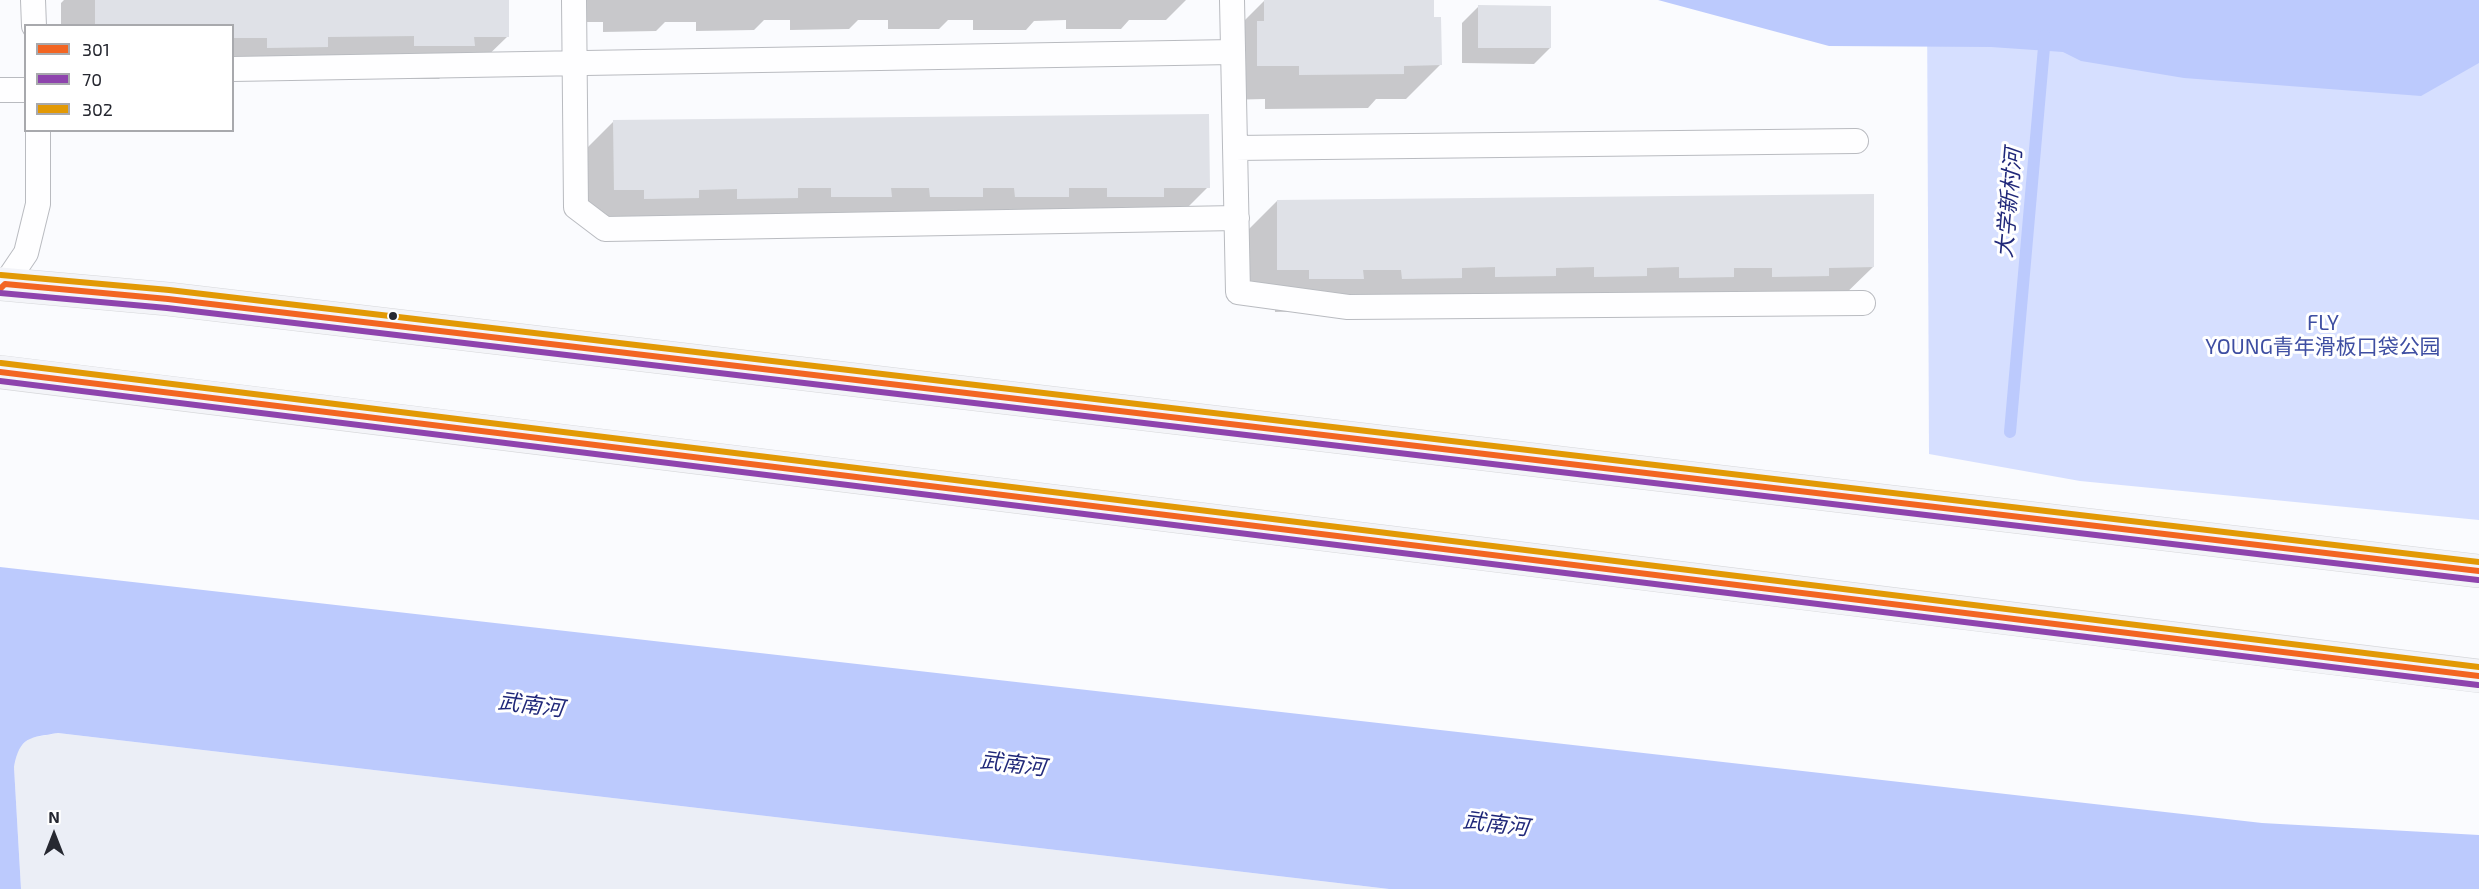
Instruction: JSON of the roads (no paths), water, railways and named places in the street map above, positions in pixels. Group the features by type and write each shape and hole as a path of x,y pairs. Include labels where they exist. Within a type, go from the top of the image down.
{"main road":[{"path":"2,284 180,300 2479,571"},
{"path":"0,372 2479,676"}],"lane":[{"path":"33,0 34,24"},
{"path":"574,0 576,207 605,229 1237,218"},
{"path":"1232,0 1238,292 1348,307 1863,303"},
{"path":"234,69 1233,52"},
{"path":"0,90 24,90"},
{"path":"2,284 26,253 38,204 38,132"},
{"path":"1235,148 1856,141"}],"water":[{"path":"1658,0 2479,0 2479,63 2421,96 2184,78 2081,61 2063,52 1991,47 1829,46"},
{"name":"武南河","path":"0,567 2262,823 2479,835 2479,889 1389,889 58,733 27,740 19,749 16,757 14,767 21,889 0,889"}],"waterway":[{"name":"大学新村河","path":"2010,432 2045,36"}],"park label":[{"name":"FLY YOUNG青年滑板口袋公园","path":"2323,335"}]}
